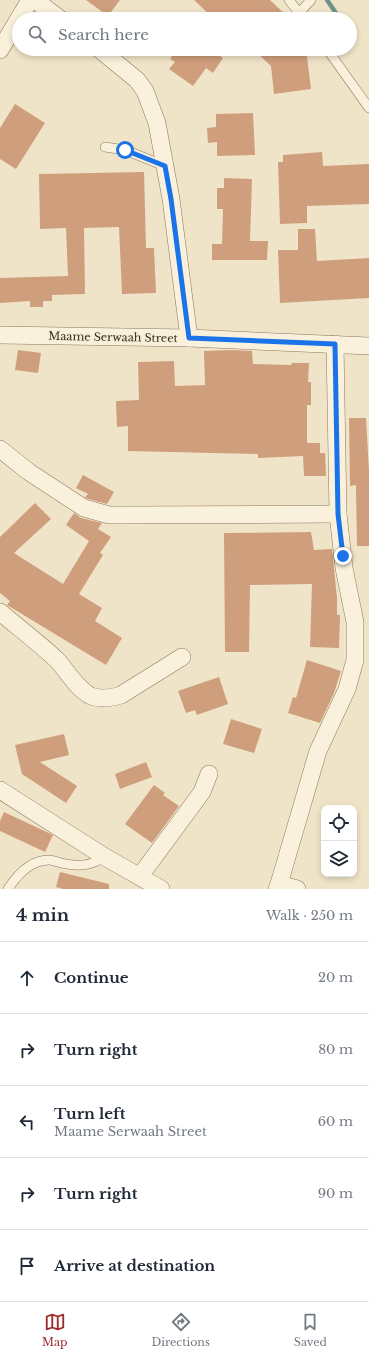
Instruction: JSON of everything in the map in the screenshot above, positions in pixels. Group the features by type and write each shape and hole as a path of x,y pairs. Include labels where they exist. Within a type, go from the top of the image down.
{"street":[{"path":"23,12 30,0"},
{"path":"35,0 51,12"},
{"path":"0,50 12,30"},
{"path":"108,56 127,70 145,91 157,123 171,199 189,338"},
{"name":"Maame Serwaah Street","path":"0,335 189,338 369,346"},
{"path":"297,889 278,886 318,751 347,689 355,660 355,622 344,568 338,514 335,344"},
{"path":"0,449 29,472 84,508 97,513 126,515 338,514"},
{"path":"0,612 56,659 80,687 90,696 98,698 110,698 121,695 182,657"},
{"path":"140,876 202,792 209,774"},
{"path":"0,790 105,857 161,889"}],"lane":[{"path":"289,0 299,12"},
{"path":"304,12 311,0"},
{"path":"332,56 369,108"},
{"path":"105,147 125,150 165,166"},
{"path":"8,889 20,873 35,863 49,860 82,866 94,864 105,857"}],"building":[{"path":"86,0 120,0 111,12 102,12"},
{"path":"194,0 270,0 283,12 207,12"},
{"path":"172,56 220,56 223,58 213,73 206,68 193,86 169,69 175,62 170,59"},
{"path":"260,56 307,56 311,89 274,94 271,66"},
{"path":"15,104 45,123 16,169 0,159 0,128"},
{"path":"253,113 255,155 217,156 217,142 208,143 207,128 216,127 216,114"},
{"path":"322,152 323,166 369,164 369,204 307,206 307,223 280,224 278,162 283,162 283,155"},
{"path":"144,172 146,248 154,248 156,293 122,294 119,227 84,228 85,294 52,295 52,301 43,301 43,307 30,307 30,301 0,303 0,278 68,276 66,228 40,229 39,174"},
{"path":"224,178 252,179 250,241 268,241 267,260 212,260 212,244 222,244 223,209 217,209 217,188 224,188"},
{"path":"298,229 315,229 317,261 369,258 369,298 280,303 278,250 298,250"},
{"path":"18,350 41,353 38,373 15,370"},
{"path":"204,351 252,351 253,364 291,365 292,363 309,363 308,382 311,382 311,405 307,405 307,443 320,443 320,453 325,453 326,476 304,476 303,456 258,458 258,454 128,451 128,426 117,427 116,401 139,400 138,362 174,361 175,386 205,385"},
{"path":"349,418 366,418 369,471 369,546 357,546 356,485 350,486"},
{"path":"83,475 114,492 107,504 88,499 85,497 88,494 76,488"},
{"path":"35,503 51,519 14,553 63,584 89,541 66,525 74,513 81,518 102,523 98,529 111,537 100,553 103,555 79,594 102,608 95,621 122,638 106,665 7,605 10,601 0,593 0,537"},
{"path":"311,532 314,550 332,549 337,598 337,615 340,615 339,648 310,647 312,584 250,585 249,652 225,652 224,533"},
{"path":"307,660 341,671 334,693 320,723 288,713 293,697 296,698"},
{"path":"219,677 228,704 197,715 195,710 186,713 178,691"},
{"path":"231,719 262,729 254,753 223,744"},
{"path":"64,734 69,755 40,762 77,786 66,803 22,774 15,745"},
{"path":"146,762 152,777 120,789 115,774"},
{"path":"154,785 165,793 163,795 179,806 152,843 125,824"},
{"path":"4,812 53,835 45,852 0,831 0,821"},
{"path":"60,872 109,884 109,889 63,889 56,887"}],"waterway":[{"path":"327,0 335,12"}],"route":[{"path":"125,150 165,166 171,199 189,338 335,344 338,514 343,556"}]}
